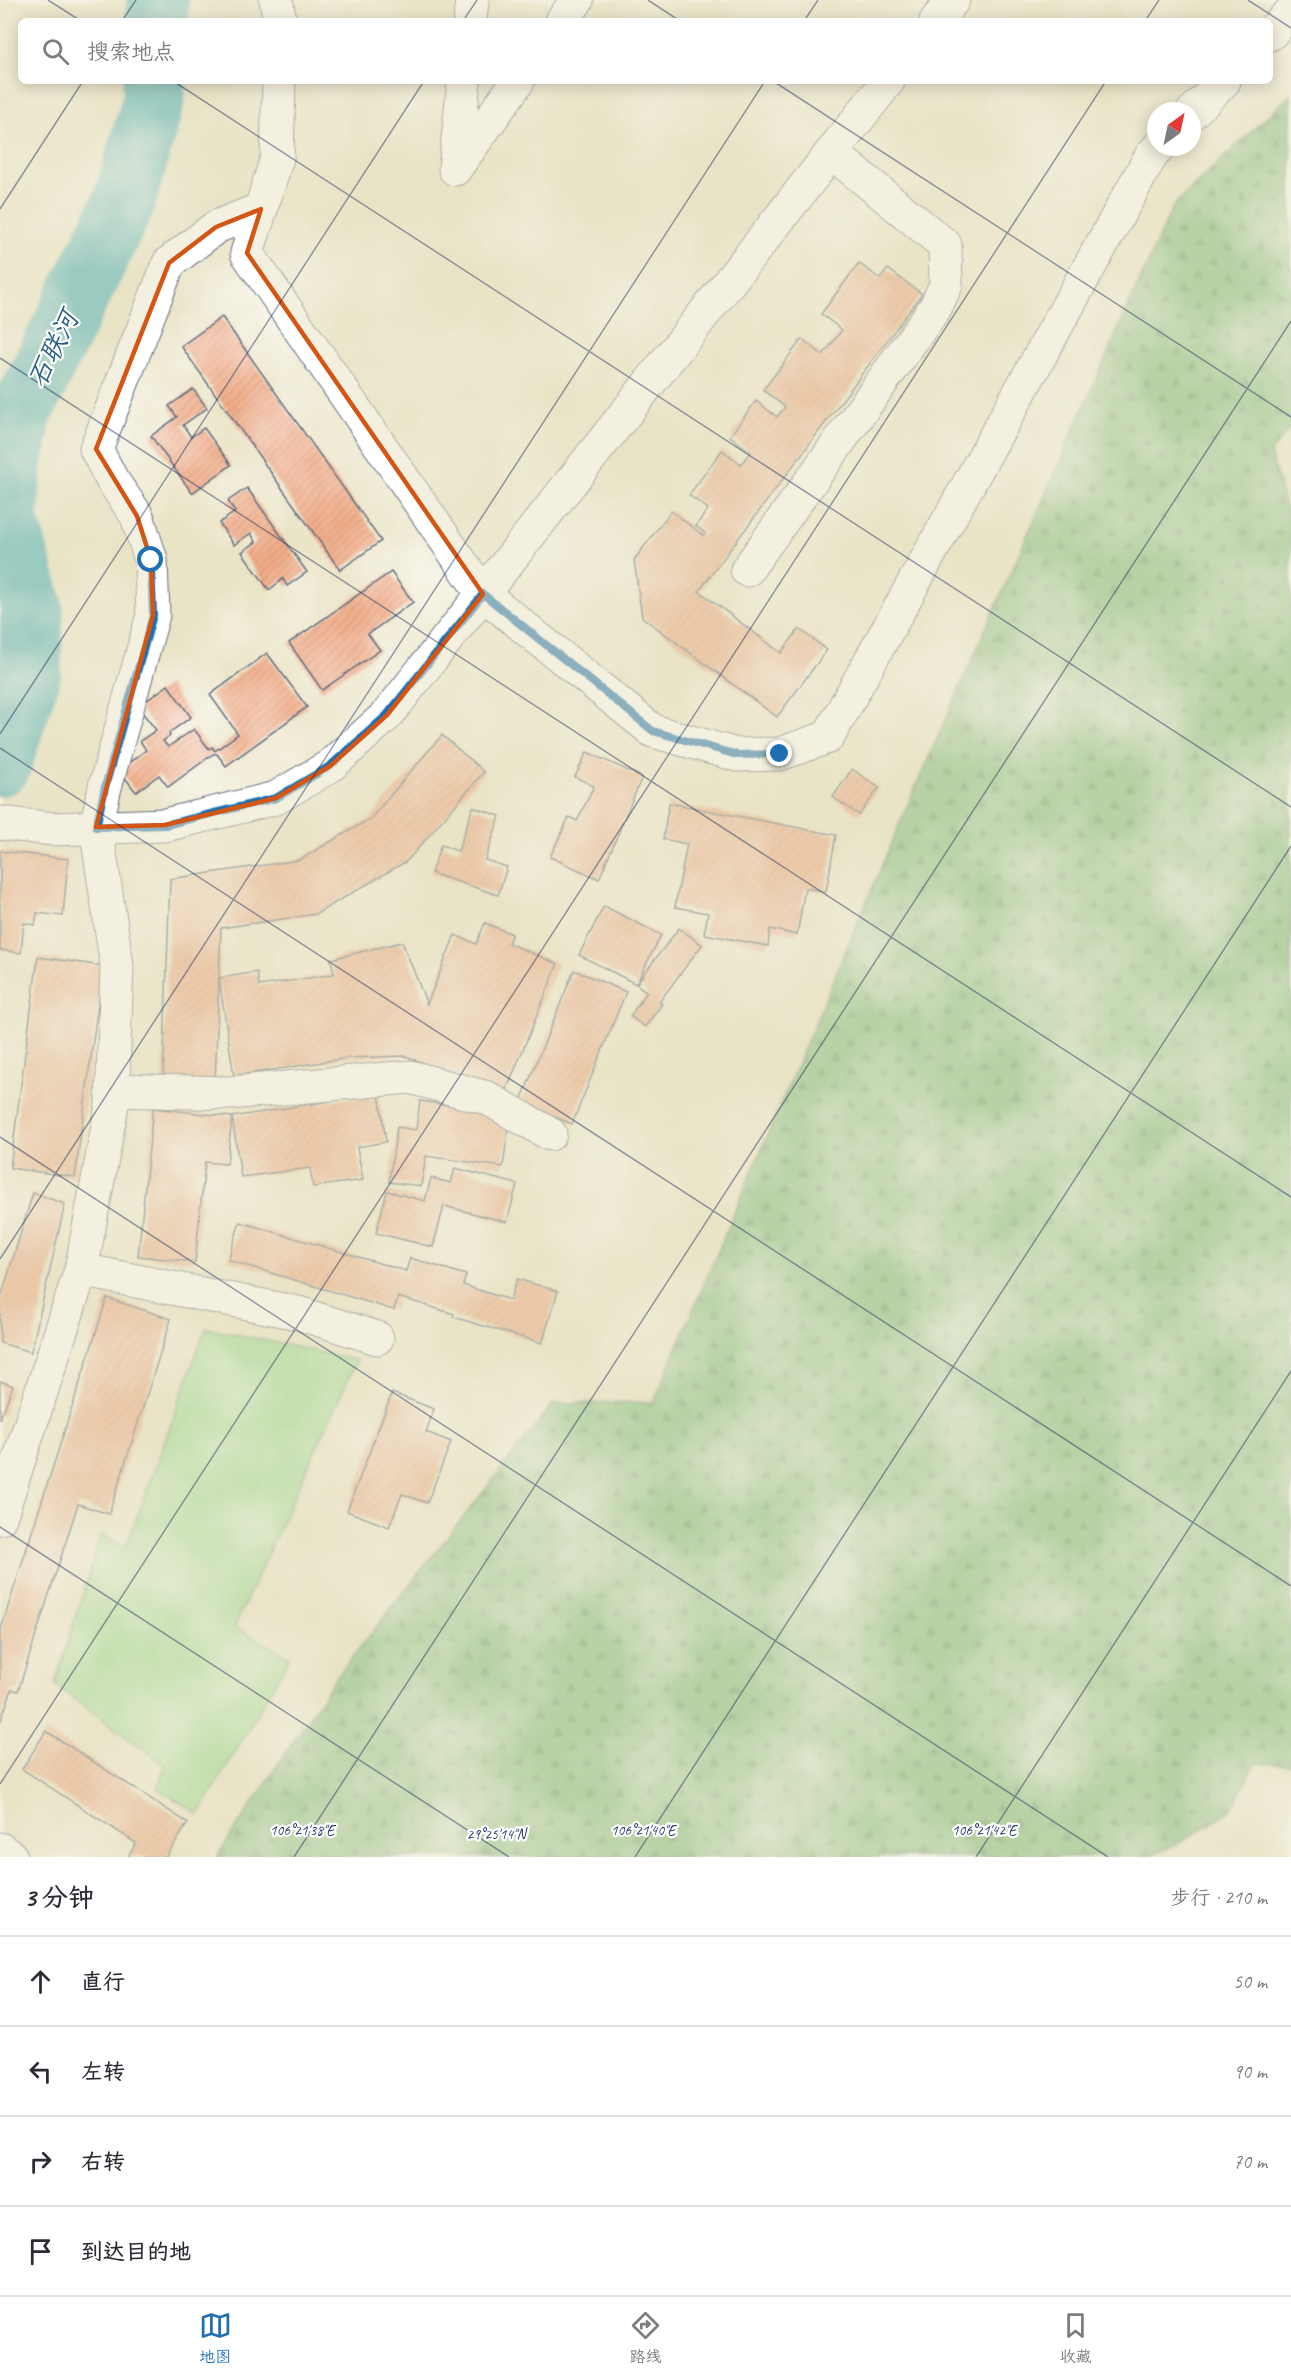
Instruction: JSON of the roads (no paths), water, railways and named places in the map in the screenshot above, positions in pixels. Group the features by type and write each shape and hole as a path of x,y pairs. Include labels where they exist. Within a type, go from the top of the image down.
{"street":[{"path":"276,0 279,18"},
{"path":"470,18 472,0"},
{"path":"564,18 577,0"},
{"path":"938,18 953,0"},
{"path":"1273,31 1291,12"},
{"path":"279,84 277,158 247,253 483,594 653,731 737,755 780,754 828,737 1151,156"},
{"path":"464,84 455,169 516,84"},
{"path":"0,823 53,829 165,825 276,798 330,766 387,715 886,84"},
{"path":"1201,104 1221,84"},
{"path":"747,570 935,309 946,285 945,245 832,153"},
{"path":"0,1518 81,1270 113,1090 117,966 96,827 153,615 151,560 137,516 112,480 96,449 169,264 216,226 261,209"},
{"path":"113,1090 229,1093 410,1077 487,1098 550,1134"},
{"path":"81,1270 298,1313 376,1338"},
{"path":"0,1849 11,1857"}],"waterway":[{"name":"石联河","path":"157,18 158,0"},
{"name":"石联河","path":"0,765 30,673 32,607 7,518 11,464 21,413 123,205 154,98 154,84"}]}
